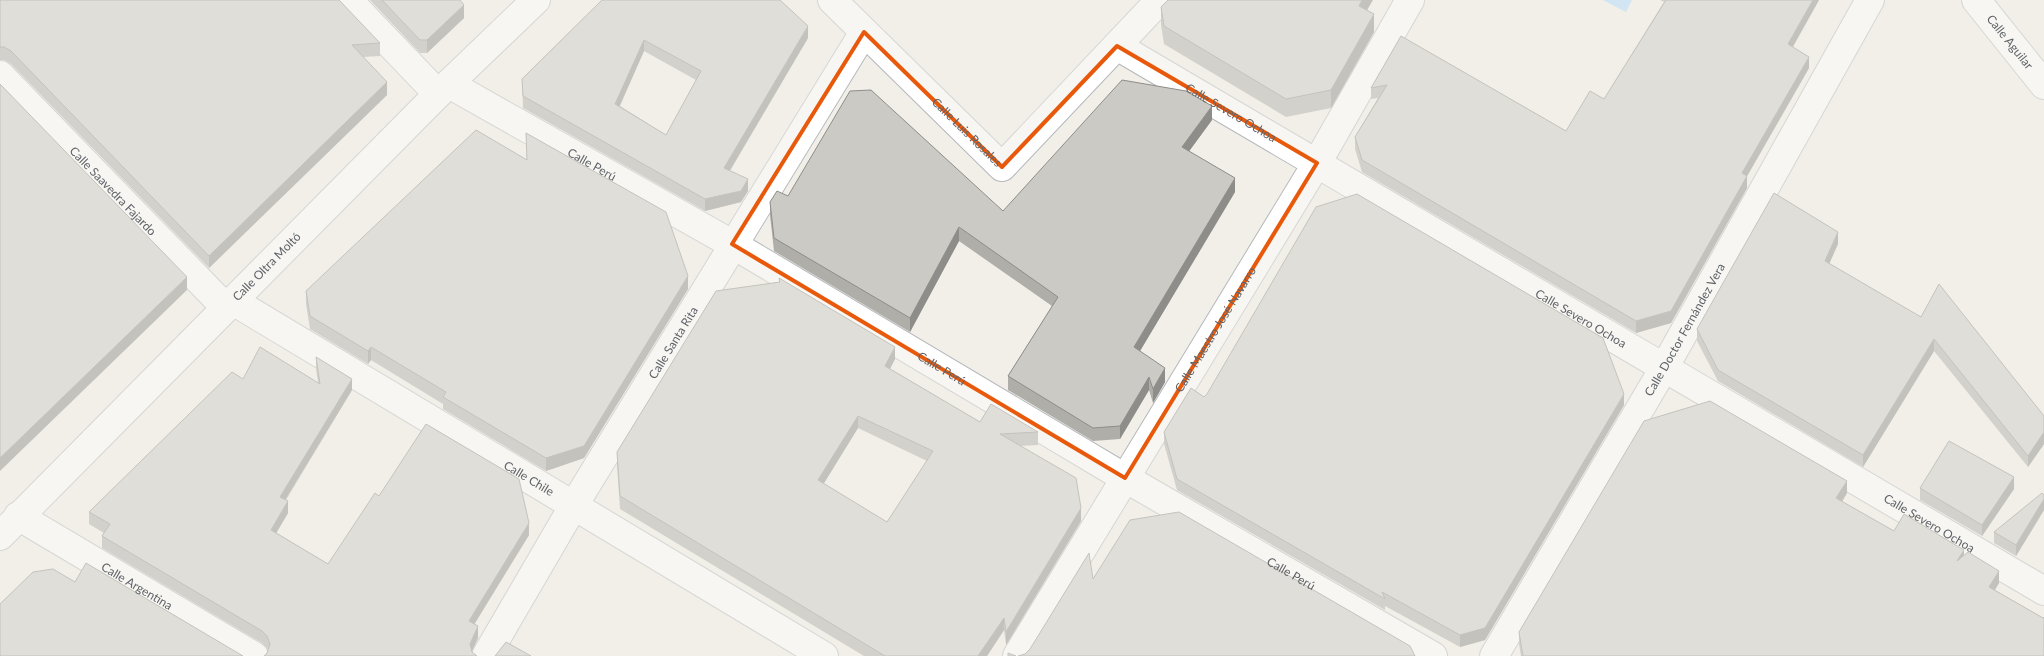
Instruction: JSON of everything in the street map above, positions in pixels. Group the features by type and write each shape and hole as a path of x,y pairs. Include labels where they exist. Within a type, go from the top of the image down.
{"street":[{"name":"Calle Perú","path":"348,0 444,89 732,244 1125,478 1433,656"},
{"name":"Calle Oltra Moltó","path":"7,522 536,0"},
{"name":"Calle Luis Rosales","path":"832,0 1002,166 1160,0"},
{"name":"Calle Maestro José Navarro","path":"1017,656 1317,162 1410,0"},
{"name":"Calle Doctor Fernández Vera","path":"1494,656 1664,368 1870,0"},
{"name":"Calle Aguilar","path":"1976,0 2044,84"},
{"name":"Calle Santa Rita","path":"486,656 574,505 732,244 864,32"},
{"name":"Calle Severo Ochoa","path":"1117,46 2044,591"},
{"name":"Calle Saavedra Fajardo","path":"0,75 229,304"},
{"name":"Calle Chile","path":"229,304 574,505 824,656"},
{"name":"Calle Argentina","path":"7,522 254,656"}],"highlighted area":[{"path":"864,32 1002,167 1117,46 1317,163 1125,478 732,244"}],"water":[{"path":"1603,0 1632,0 1626,12"}],"building":[{"path":"0,0 339,0 380,43 352,45 387,82 209,256 11,51 0,47"},
{"path":"382,0 460,0 464,5 427,40 420,40"},
{"path":"602,0 780,0 808,26 724,168 748,179 741,191 705,199 523,96 522,79","holes":["644,40 701,71 666,135 615,104"]},
{"path":"1168,0 1362,0 1359,6 1374,14 1331,90 1286,99 1164,26 1161,7"},
{"path":"1666,0 1813,0 1788,44 1809,57 1742,173 1747,176 1671,311 1636,321 1362,160 1355,137 1387,85 1371,88 1401,36 1566,131 1590,91 1604,99"},
{"path":"1122,80 1186,91 1212,106 1182,147 1235,178 1134,347 1165,368 1153,389 1149,377 1120,426 1093,428 1008,376 1058,297 959,227 910,318 774,238 770,202 777,191 788,196 850,91 871,90 1003,211"},
{"path":"0,84 187,277 0,458"},
{"path":"476,130 527,160 526,133 666,212 688,276 584,446 546,458 443,397 446,392 371,347 368,351 310,316 306,291"},
{"path":"1774,193 1838,232 1825,261 1921,317 1939,284 2044,416 2044,432 2028,456 1934,339 1863,455 1718,370 1697,329"},
{"path":"1357,194 1603,338 1624,394 1485,628 1460,635 1382,592 1385,599 1177,479 1164,432 1191,388 1204,397 1207,394 1316,207"},
{"path":"779,278 895,347 885,366 980,422 991,404 1038,432 1000,434 1076,478 1081,508 1006,632 1004,618 978,656 885,656 620,496 617,452 716,291 780,282","holes":["858,416 933,451 887,522 818,480"]},
{"path":"260,347 320,384 316,357 352,379 280,497 288,501 271,530 328,564 375,493 379,496 426,424 519,479 529,523 469,621 478,626 470,644 472,652 477,656 264,656 270,644 267,636 262,631 102,536 110,524 89,512 232,372 243,379"},
{"path":"1710,401 1847,481 1836,498 1894,531 1904,514 1964,550 1957,561 1968,552 1999,571 1989,587 2044,617 2044,656 1523,656 1519,632 1644,421"},
{"path":"1949,441 2014,477 1982,525 1920,488"},
{"path":"2042,493 2044,499 2016,545 1994,532"},
{"path":"1179,512 1410,646 1415,656 1018,656 1025,654 1030,649 1089,553 1093,579 1130,520"},
{"path":"86,563 243,656 0,656 0,604 33,572 53,569 75,582"},
{"path":"506,642 531,656 495,656"}]}
